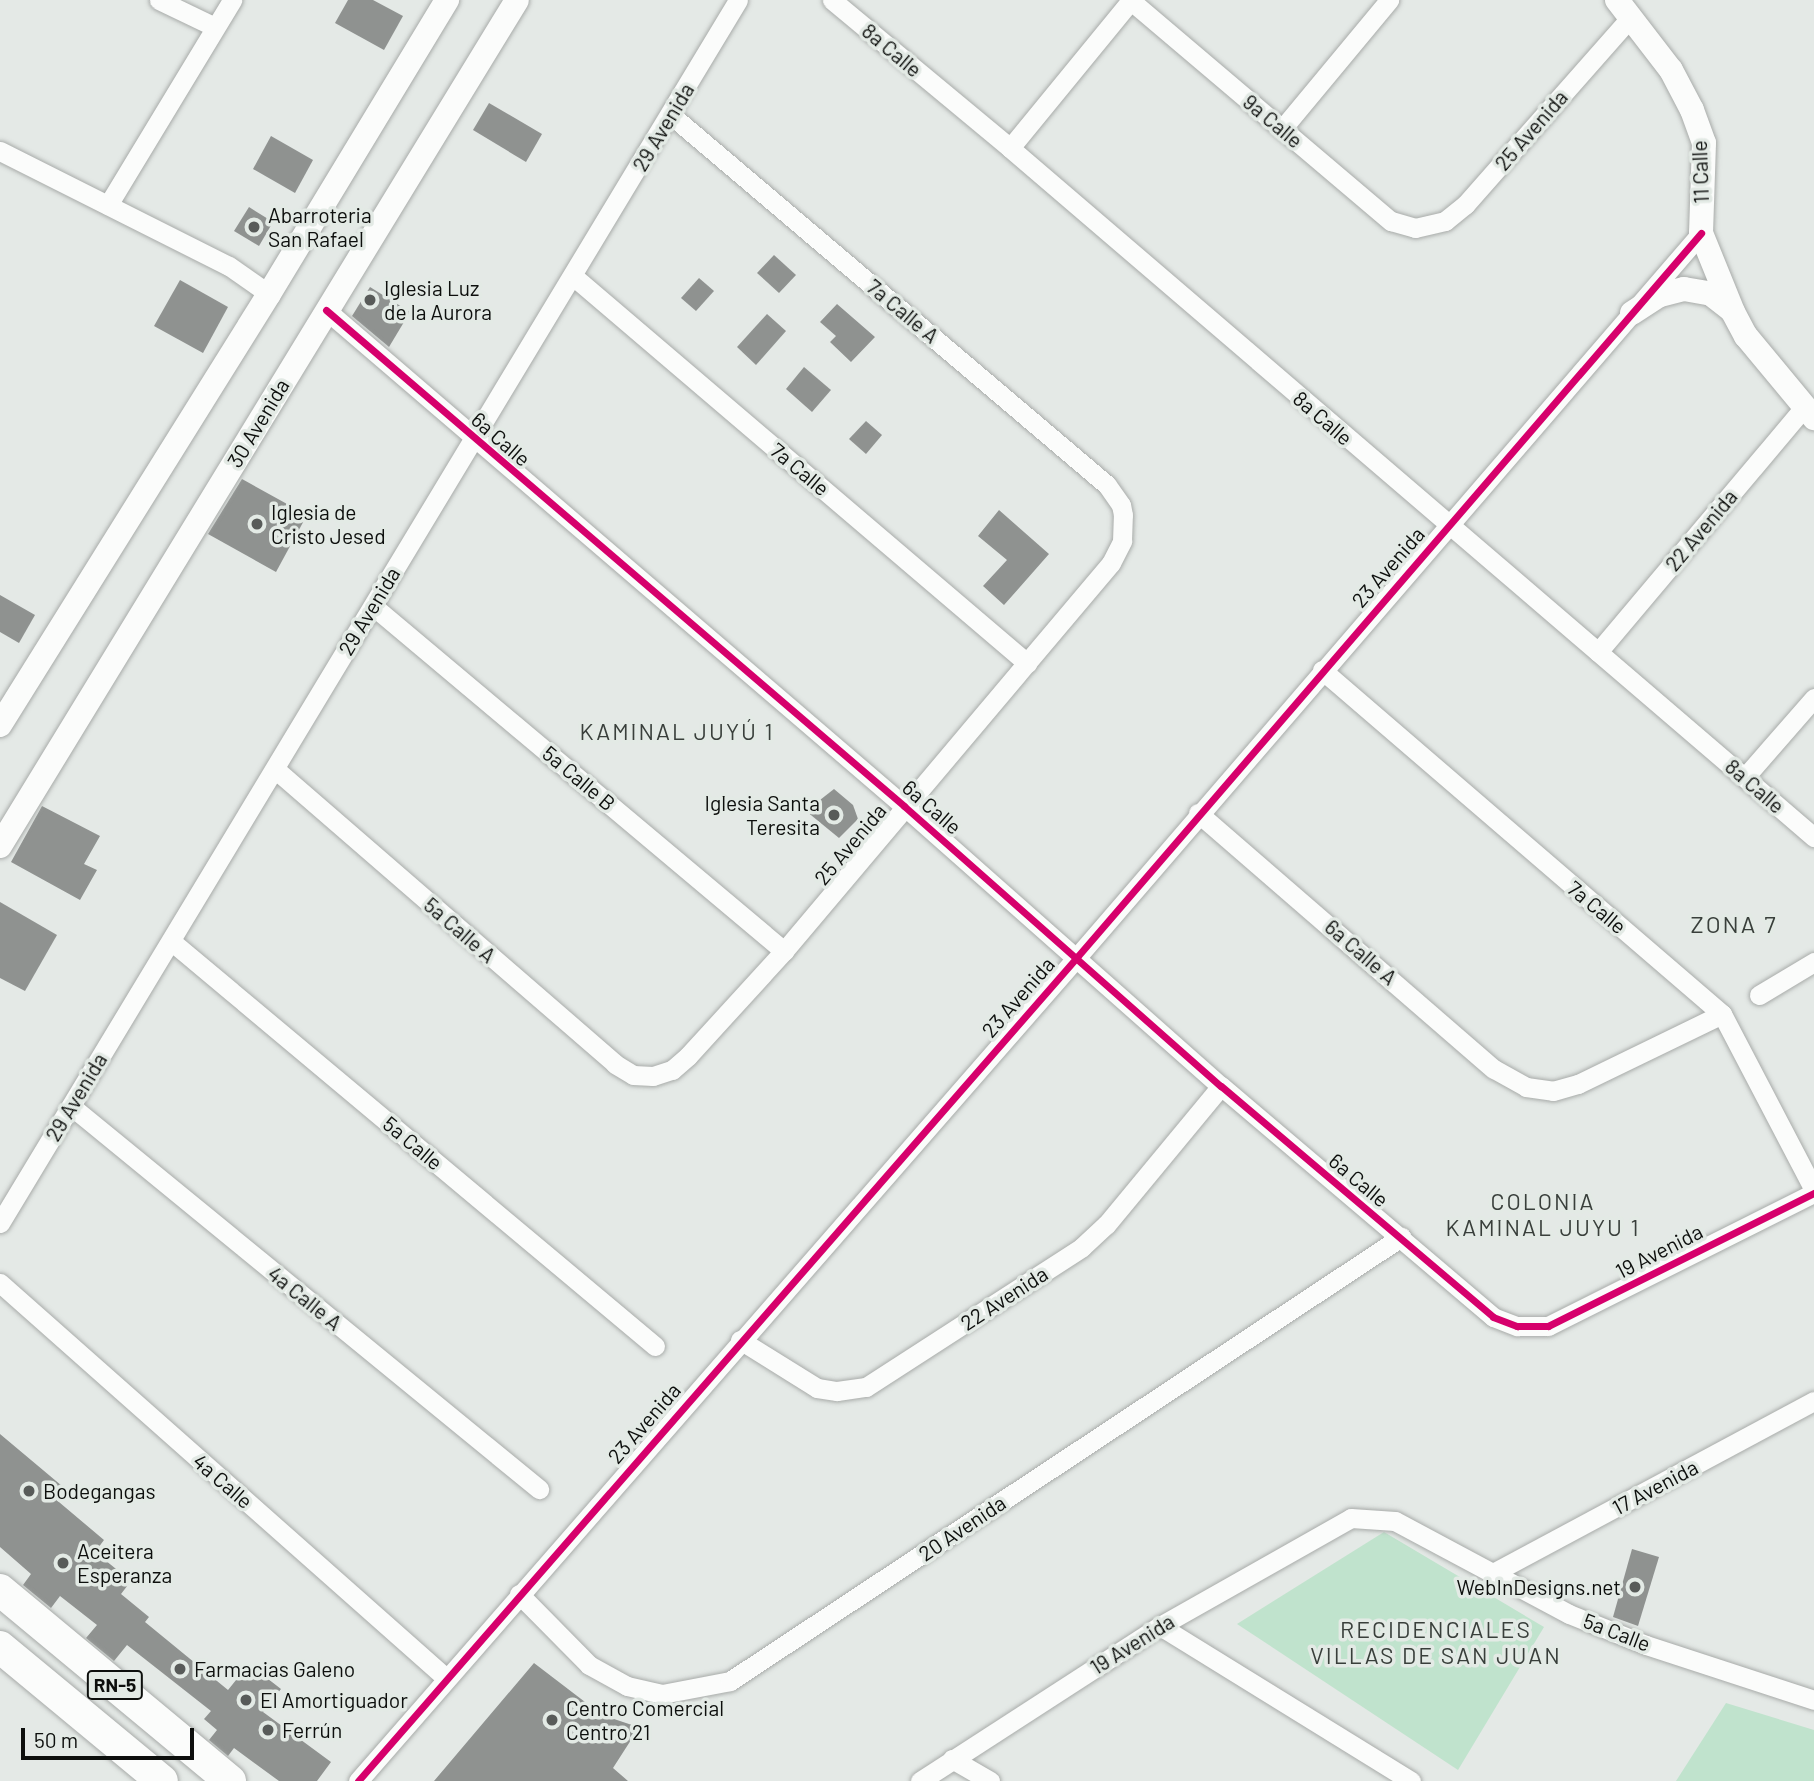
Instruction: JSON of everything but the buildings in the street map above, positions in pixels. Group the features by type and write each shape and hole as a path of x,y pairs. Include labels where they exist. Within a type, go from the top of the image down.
{"main road":[{"name":"RN-5","path":"0,1590 230,1781"},
{"name":"RN-5","path":"0,1647 162,1781"}],"street":[{"path":"159,0 215,27"},
{"path":"108,205 232,0"},
{"path":"0,725 269,294 447,0"},
{"name":"30 Avenida","path":"0,846 517,0"},
{"name":"29 Avenida","path":"0,1223 373,606 454,466 474,440 738,0"},
{"name":"8a Calle","path":"832,0 1010,148 1814,837"},
{"path":"1010,148 1131,0"},
{"name":"9a Calle","path":"1131,0 1391,222 1407,228 1423,228"},
{"path":"1282,128 1389,0"},
{"name":"25 Avenida","path":"1423,228 1445,222 1465,205 1623,9"},
{"name":"11 Calle","path":"1623,9 1671,70 1692,110 1704,144 1701,233 1732,312 1746,336 1809,412"},
{"name":"7a Calle A","path":"671,115 1097,475 1115,495 1123,515"},
{"path":"0,151 229,266 269,294"},
{"name":"23 Avenida","path":"358,1781 740,1340 1077,957 1198,813 1701,233"},
{"name":"7a Calle","path":"573,276 1027,663"},
{"path":"1632,313 1660,295 1684,289 1711,294 1732,312"},
{"name":"6a Calle","path":"326,310 474,440 904,806 1221,1086 1486,1312 1517,1326"},
{"name":"22 Avenida","path":"1598,652 1809,412"},
{"name":"25 Avenida","path":"653,1076 672,1070 688,1056 784,951 1111,563 1122,541 1123,515"},
{"name":"5a Calle B","path":"373,606 784,951"},
{"name":"7a Calle","path":"1322,670 1723,1014 1814,1192"},
{"path":"1745,777 1814,698"},
{"name":"5a Calle A","path":"275,769 615,1065 634,1075 653,1076"},
{"name":"6a Calle A","path":"1198,813 1494,1069 1526,1087 1553,1091 1578,1084 1723,1014"},
{"name":"5a Calle","path":"171,940 655,1346"},
{"path":"1759,995 1814,962"},
{"name":"22 Avenida","path":"740,1340 817,1388 837,1391 866,1387 1082,1247 1106,1225 1221,1086"},
{"name":"4a Calle A","path":"71,1106 539,1489"},
{"name":"19 Avenida","path":"1517,1326 1548,1326 1814,1192"},
{"name":"20 Avenida","path":"519,1594 589,1665 627,1686 662,1694 730,1681 1401,1237"},
{"name":"4a Calle","path":"0,1283 446,1678"},
{"name":"17 Avenida","path":"1495,1572 1814,1401"},
{"name":"5a Calle","path":"1351,1518 1395,1521 1495,1572 1569,1614 1647,1645 1814,1700"},
{"name":"19 Avenida","path":"920,1781 1160,1626 1351,1518"},
{"path":"1160,1626 1411,1781"},
{"path":"952,1759 990,1781"}],"green space":[{"path":"1384,1532 1544,1627 1458,1770 1237,1624"},
{"path":"1726,1703 1814,1730 1814,1781 1676,1781"}],"cycle path":[{"path":"358,1781 1077,957 1701,233"},
{"path":"326,310 904,806 1221,1086 1493,1317 1517,1326 1548,1326 1814,1193"}],"place":[{"name":"Abarroteria San Rafael","path":"254,227"},
{"name":"Iglesia Luz de la Aurora","path":"370,300"},
{"name":"Iglesia de Cristo Jesed","path":"257,524"},
{"name":"Iglesia Santa Teresita","path":"834,815"},
{"name":"Bodegangas","path":"29,1491"},
{"name":"Aceitera Esperanza","path":"63,1563"},
{"name":"WebInDesigns.net","path":"1635,1587"},
{"name":"Farmacias Galeno","path":"180,1669"},
{"name":"El Amortiguador","path":"246,1700"},
{"name":"Centro Comercial Centro 21","path":"552,1720"},
{"name":"Ferrún","path":"268,1730"}],"district":[{"name":"KAMINAL JUYÚ 1","path":"677,731"},
{"name":"ZONA 7","path":"1734,924"},
{"name":"COLONIA KAMINAL JUYU 1","path":"1543,1214"},
{"name":"RECIDENCIALES VILLAS DE SAN JUAN","path":"1436,1642"}]}
